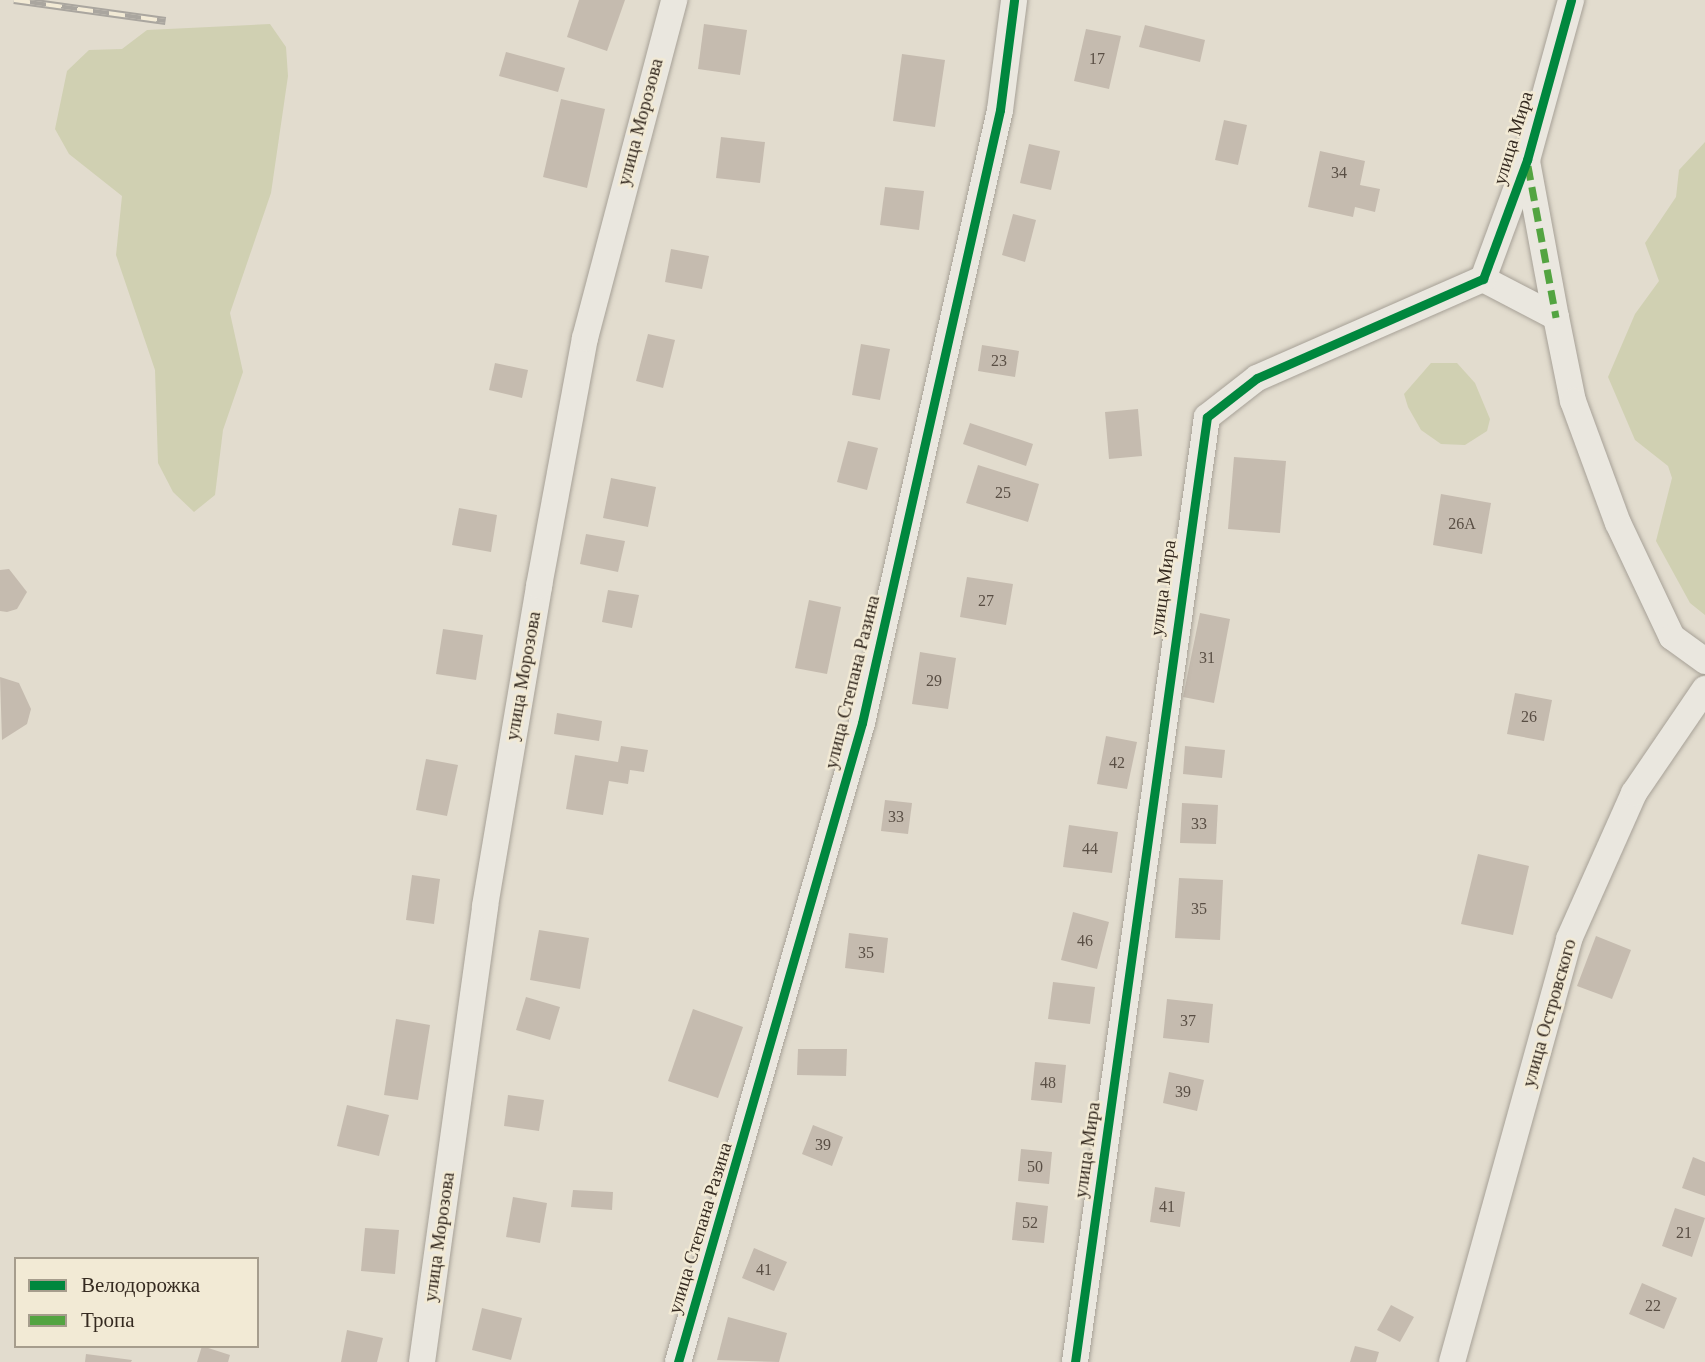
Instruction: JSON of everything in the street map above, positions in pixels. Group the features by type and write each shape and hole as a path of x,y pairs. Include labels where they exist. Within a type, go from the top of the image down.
{"street":[{"name":"улица Морозова","path":"422,1362 485,906 539,586 585,338 674,0"},
{"name":"улица Степана Разина","path":"678,1362 862,723 1000,110 1014,0"},
{"name":"улица Мира","path":"1075,1362 1207,417 1257,378 1483,279 1527,160 1571,0"},
{"path":"1527,160 1573,401 1618,523 1672,637 1705,661"},
{"path":"1483,279 1556,317"},
{"name":"улица Островского","path":"1452,1362 1569,939 1634,793 1705,689"}],"green space":[{"path":"270,24 286,47 288,76 271,193 230,313 243,372 223,430 215,495 194,512 173,492 158,463 155,370 116,255 122,196 69,154 55,129 67,71 89,50 122,49 147,30"},
{"path":"1705,142 1705,615 1690,603 1656,541 1672,478 1668,466 1635,440 1608,377 1635,314 1659,281 1645,243 1676,197 1679,170"},
{"path":"1431,363 1457,363 1475,383 1490,419 1487,431 1465,445 1441,444 1421,430 1408,407 1404,394"}],"building":[{"path":"579,0 625,0 607,51 567,37"},
{"path":"704,24 747,30 740,75 698,69"},
{"path":"1145,25 1205,40 1200,62 1139,47"},
{"path":"1086,29 1121,36 1109,89 1074,81"},
{"path":"506,52 565,68 558,92 499,76"},
{"path":"902,54 945,60 935,127 893,121"},
{"path":"561,99 605,109 587,188 543,177"},
{"path":"1224,120 1247,125 1238,165 1215,160"},
{"path":"721,137 765,142 760,183 716,178"},
{"path":"1029,144 1060,151 1051,190 1020,183"},
{"path":"1320,151 1365,161 1360,185 1380,189 1375,212 1355,207 1353,217 1308,207"},
{"path":"885,187 924,191 919,230 880,225"},
{"path":"1013,214 1036,220 1025,262 1002,255"},
{"path":"671,249 709,256 702,289 665,282"},
{"path":"648,334 675,340 663,388 636,381"},
{"path":"861,344 890,349 880,400 852,395"},
{"path":"982,345 1019,351 1015,377 978,371"},
{"path":"495,363 528,370 522,398 489,390"},
{"path":"1138,409 1142,456 1109,459 1105,412"},
{"path":"970,423 1033,444 1026,466 963,444"},
{"path":"848,441 878,448 867,490 837,482"},
{"path":"1234,457 1286,461 1280,533 1228,529"},
{"path":"978,465 1039,484 1028,522 966,503"},
{"path":"611,478 656,487 648,527 603,518"},
{"path":"1441,494 1491,503 1482,554 1433,545"},
{"path":"459,508 497,515 491,552 452,545"},
{"path":"586,534 625,541 618,572 580,564"},
{"path":"9,569 27,592 17,609 7,612 0,611 0,570"},
{"path":"967,577 1013,584 1006,625 960,617"},
{"path":"608,590 639,595 632,628 602,622"},
{"path":"809,600 841,607 827,674 795,668"},
{"path":"1200,613 1230,619 1214,703 1183,697"},
{"path":"443,629 483,635 476,680 436,674"},
{"path":"920,652 956,658 948,709 912,704"},
{"path":"0,677 19,683 31,709 27,724 2,740"},
{"path":"1515,693 1552,700 1544,741 1507,734"},
{"path":"557,713 602,721 599,741 554,734"},
{"path":"1106,736 1137,742 1127,789 1097,784"},
{"path":"621,746 648,750 644,772 630,770 628,784 609,781 603,815 566,809 575,755 618,762"},
{"path":"1185,746 1225,750 1222,778 1183,774"},
{"path":"426,759 458,765 447,816 416,810"},
{"path":"885,800 912,803 908,834 881,831"},
{"path":"1182,803 1218,805 1216,844 1180,843"},
{"path":"1069,825 1118,832 1112,873 1063,867"},
{"path":"1478,854 1529,866 1513,935 1461,924"},
{"path":"412,875 440,879 434,924 406,920"},
{"path":"1179,878 1223,880 1220,940 1175,938"},
{"path":"1073,912 1109,922 1097,969 1061,960"},
{"path":"539,930 589,938 580,989 530,980"},
{"path":"849,933 888,938 884,973 845,968"},
{"path":"1596,936 1631,950 1612,999 1577,986"},
{"path":"1053,982 1095,987 1090,1024 1048,1019"},
{"path":"526,997 560,1007 550,1040 516,1030"},
{"path":"1167,999 1213,1004 1209,1043 1163,1038"},
{"path":"693,1009 743,1027 718,1098 668,1081"},
{"path":"396,1019 430,1025 418,1100 384,1095"},
{"path":"798,1049 847,1049 846,1076 797,1075"},
{"path":"1035,1062 1066,1065 1062,1103 1031,1100"},
{"path":"1169,1072 1204,1080 1197,1111 1163,1103"},
{"path":"508,1095 544,1100 539,1131 504,1126"},
{"path":"347,1105 389,1115 379,1156 337,1146"},
{"path":"813,1125 843,1137 832,1166 802,1154"},
{"path":"1021,1149 1052,1152 1049,1184 1018,1181"},
{"path":"1693,1157 1705,1162 1705,1196 1682,1188"},
{"path":"1155,1187 1185,1192 1180,1227 1150,1222"},
{"path":"573,1190 613,1192 612,1210 571,1207"},
{"path":"513,1197 547,1203 540,1243 506,1237"},
{"path":"1016,1202 1048,1206 1044,1243 1012,1240"},
{"path":"1675,1208 1705,1218 1692,1257 1662,1246"},
{"path":"365,1228 399,1230 395,1274 361,1271"},
{"path":"754,1248 787,1262 774,1291 742,1278"},
{"path":"1642,1283 1677,1298 1664,1329 1629,1314"},
{"path":"1391,1305 1414,1317 1400,1342 1377,1330"},
{"path":"482,1308 522,1318 511,1360 472,1350"},
{"path":"728,1317 787,1333 779,1362 717,1360"},
{"path":"347,1330 383,1338 377,1362 341,1362"},
{"path":"1355,1346 1379,1352 1376,1362 1350,1362"},
{"path":"201,1348 230,1355 228,1362 197,1362"},
{"path":"86,1354 132,1360 85,1362"}],"railway":[{"path":"14,0 166,21"}],"marked path":[{"path":"1528,166 1556,317"}],"cycle path":[{"path":"678,1362 862,723 1000,110 1014,0"},
{"path":"1075,1362 1207,417 1257,378 1483,279 1527,160 1571,0"}]}
